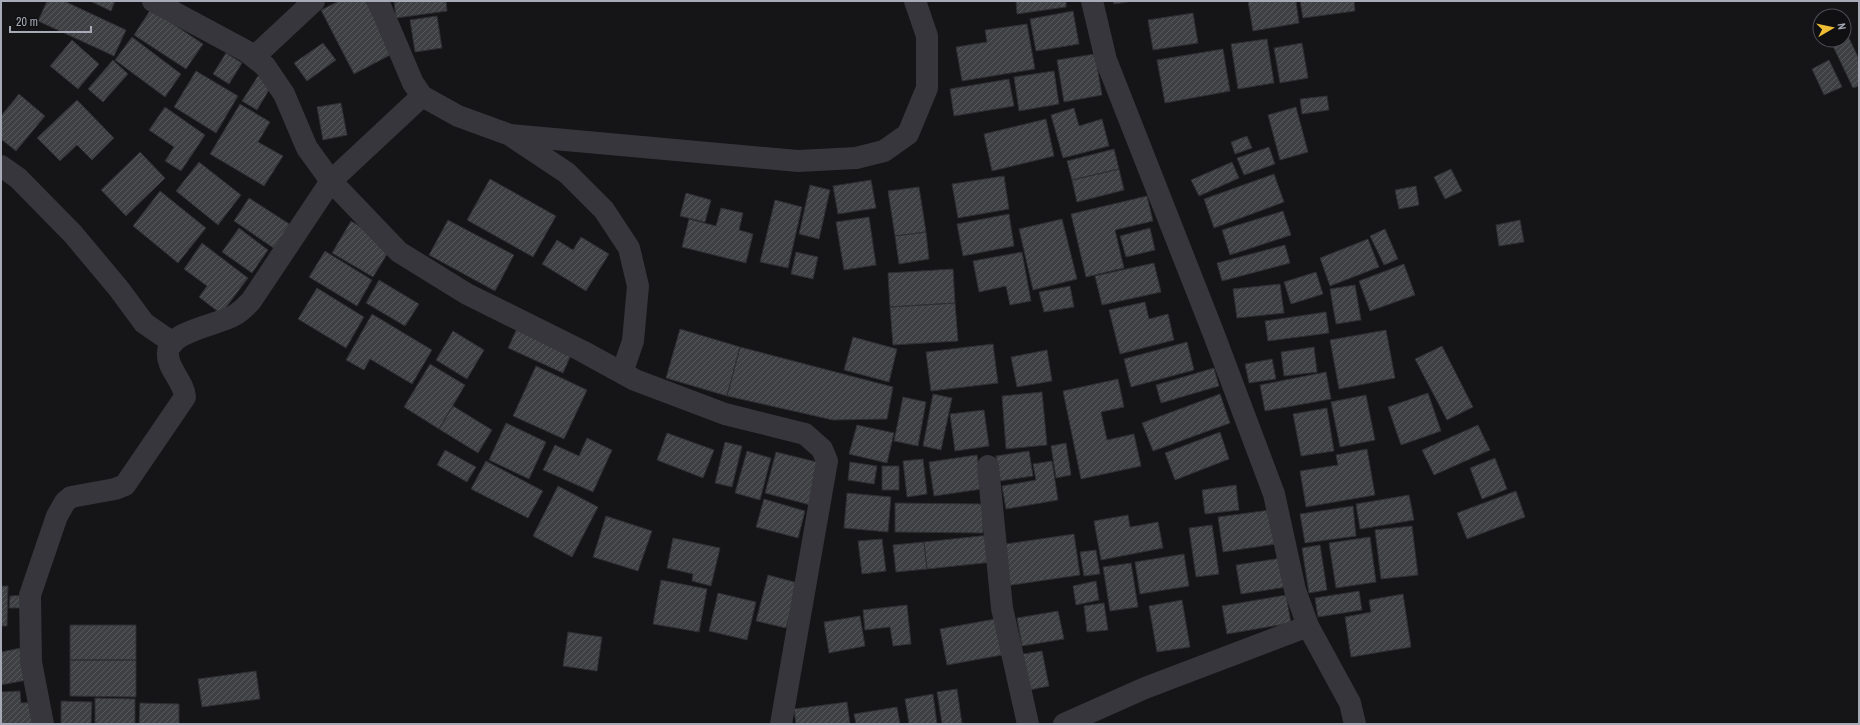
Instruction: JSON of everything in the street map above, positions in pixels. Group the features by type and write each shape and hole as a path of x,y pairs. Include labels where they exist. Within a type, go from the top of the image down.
{"street":[{"path":"153,1 208,29 254,57 265,66 284,94 307,148 331,181 399,252 467,294 582,351 635,380 725,414 805,434 822,449 827,461 781,724"},
{"path":"254,57 314,1"},
{"path":"378,1 404,65 413,83 422,96 458,116 510,135 567,173 604,210 629,248 638,286 633,341 622,373"},
{"path":"510,135 798,161 856,158 884,151 908,134 927,88 927,36 915,1"},
{"path":"1092,1 1106,60 1213,332 1274,494 1295,590 1308,626 1350,703 1355,724"},
{"path":"43,724 31,662 30,595 57,516 65,502 71,496 115,489 125,485 183,401 184,391 168,358 168,349 182,334 232,317 242,311 251,301 331,181 422,96"},
{"path":"1,166 18,178 73,234 119,289 144,323 173,343"},
{"path":"988,466 1002,608 1028,724"},
{"path":"1064,724 1145,688 1308,626"}],"building":[{"path":"47,1 64,1 126,30 114,56 38,21"},
{"path":"90,1 115,1 111,11"},
{"path":"339,1 366,1 392,54 354,74 321,10"},
{"path":"394,1 446,1 447,11 396,18"},
{"path":"1016,1 1066,1 1066,7 1017,14"},
{"path":"1113,1 1133,1 1114,4"},
{"path":"1248,1 1296,1 1299,23 1253,31"},
{"path":"1300,1 1354,1 1355,11 1303,18"},
{"path":"151,9 203,44 186,69 134,35"},
{"path":"1073,11 1079,44 1036,51 1030,19"},
{"path":"1193,13 1198,43 1153,50 1148,20"},
{"path":"437,16 442,48 415,52 410,20"},
{"path":"1027,24 1035,69 962,81 956,47 987,42 985,30"},
{"path":"132,37 181,74 165,97 115,60"},
{"path":"1267,39 1274,83 1238,89 1231,44"},
{"path":"72,40 99,64 78,89 50,66"},
{"path":"323,43 336,60 307,81 294,63"},
{"path":"1302,43 1308,78 1280,83 1274,48"},
{"path":"1852,44 1859,59 1859,86 1853,88 1834,48 1852,48"},
{"path":"1223,49 1230,91 1165,103 1157,60"},
{"path":"226,53 242,63 229,84 213,74"},
{"path":"1095,54 1102,95 1064,102 1057,60"},
{"path":"113,60 128,74 103,102 88,89"},
{"path":"1829,60 1842,87 1824,95 1812,69"},
{"path":"196,71 238,96 216,133 174,107"},
{"path":"1054,71 1059,104 1019,111 1014,77"},
{"path":"258,76 272,85 257,110 242,101"},
{"path":"1009,79 1014,106 954,116 950,89"},
{"path":"19,94 45,116 16,151 1,139 1,116"},
{"path":"1327,96 1329,110 1302,114 1300,99"},
{"path":"77,100 114,138 92,160 77,145 60,161 37,138"},
{"path":"341,103 347,135 323,140 317,107"},
{"path":"240,104 270,122 258,142 283,156 264,186 210,154"},
{"path":"165,107 205,135 181,171 165,161 174,147 149,130"},
{"path":"1296,107 1308,152 1280,160 1268,115"},
{"path":"1074,108 1079,126 1102,119 1109,146 1063,158 1051,115"},
{"path":"1046,119 1054,156 992,171 984,134"},
{"path":"1247,136 1252,148 1235,154 1231,142"},
{"path":"1269,147 1275,164 1244,175 1237,158"},
{"path":"1114,149 1119,169 1072,180 1067,161"},
{"path":"140,152 165,178 126,216 101,190"},
{"path":"199,162 241,195 218,225 176,191"},
{"path":"1232,162 1239,178 1199,196 1191,180"},
{"path":"1119,169 1124,190 1077,202 1072,180"},
{"path":"1451,169 1462,191 1445,199 1434,177"},
{"path":"1274,174 1284,202 1214,228 1204,199"},
{"path":"1004,176 1009,209 958,218 952,184"},
{"path":"490,179 556,216 533,257 467,220"},
{"path":"871,180 876,208 838,214 833,186"},
{"path":"810,185 830,190 819,239 799,234"},
{"path":"1416,186 1419,205 1399,209 1395,190"},
{"path":"919,187 926,232 895,236 888,191"},
{"path":"160,191 206,228 178,263 133,226"},
{"path":"686,193 711,200 705,222 680,216"},
{"path":"1147,196 1153,221 1115,230 1124,268 1086,277 1071,214"},
{"path":"249,198 291,225 275,249 234,221"},
{"path":"775,200 802,207 788,268 760,262"},
{"path":"721,208 743,213 739,230 753,234 746,263 682,247 689,219 716,226"},
{"path":"1283,211 1291,235 1230,255 1222,230"},
{"path":"1009,214 1014,246 963,256 957,224"},
{"path":"869,217 876,265 844,270 836,222"},
{"path":"1062,219 1077,279 1033,290 1019,229"},
{"path":"448,220 514,255 495,291 429,255"},
{"path":"1520,220 1524,242 1499,246 1496,225"},
{"path":"351,221 392,246 373,277 332,253"},
{"path":"239,228 268,250 252,273 222,252"},
{"path":"1150,228 1155,250 1126,257 1120,236"},
{"path":"1385,229 1398,259 1384,265 1370,236"},
{"path":"926,232 929,259 899,264 895,236"},
{"path":"581,237 609,254 586,291 542,264 557,240 573,250"},
{"path":"1368,239 1379,267 1330,286 1320,258"},
{"path":"202,243 248,278 221,314 199,297 207,286 184,269"},
{"path":"1285,245 1290,263 1222,281 1217,263"},
{"path":"325,251 372,280 357,306 309,277"},
{"path":"796,252 818,257 813,279 791,274"},
{"path":"1022,252 1031,301 1010,305 1006,286 979,292 973,261"},
{"path":"1154,263 1161,292 1102,305 1095,276"},
{"path":"1404,264 1415,295 1370,311 1359,281"},
{"path":"953,269 955,303 890,307 888,273"},
{"path":"1316,272 1323,294 1291,304 1284,282"},
{"path":"379,280 419,304 405,326 366,303"},
{"path":"1280,284 1284,313 1237,318 1233,289"},
{"path":"1355,285 1361,320 1336,324 1330,289"},
{"path":"1070,286 1074,307 1044,312 1039,292"},
{"path":"317,288 364,317 346,348 298,319"},
{"path":"1145,302 1149,319 1168,314 1174,340 1120,354 1109,310"},
{"path":"955,303 958,341 893,345 890,307"},
{"path":"1326,312 1329,333 1268,341 1265,321"},
{"path":"372,314 432,350 412,384 370,359 364,370 346,360"},
{"path":"519,324 574,348 563,373 508,348"},
{"path":"680,329 740,347 727,396 666,378"},
{"path":"1386,330 1395,378 1339,389 1330,340"},
{"path":"453,331 484,350 467,379 436,360"},
{"path":"853,337 897,349 889,382 844,370"},
{"path":"1187,342 1194,370 1131,387 1124,359"},
{"path":"993,344 998,383 931,391 926,352"},
{"path":"1442,346 1473,407 1447,420 1415,359"},
{"path":"740,347 893,387 887,419 833,420 727,396"},
{"path":"1314,347 1317,372 1284,376 1281,352"},
{"path":"1047,350 1052,381 1017,387 1011,357"},
{"path":"1272,359 1276,379 1249,383 1245,364"},
{"path":"430,364 465,385 439,429 404,407"},
{"path":"536,366 587,390 564,439 513,416"},
{"path":"1214,368 1219,386 1161,403 1156,385"},
{"path":"1326,372 1331,399 1265,411 1260,385"},
{"path":"1118,379 1124,407 1101,412 1107,440 1134,434 1141,466 1081,479 1063,391"},
{"path":"1042,392 1047,445 1006,449 1002,396"},
{"path":"1428,393 1441,431 1401,445 1388,407"},
{"path":"933,394 952,398 941,450 923,446"},
{"path":"1220,394 1230,423 1153,451 1142,423"},
{"path":"1366,395 1375,440 1340,447 1331,402"},
{"path":"903,397 926,402 918,446 894,441"},
{"path":"453,406 492,430 478,453 439,429"},
{"path":"1327,408 1334,451 1301,456 1293,414"},
{"path":"984,410 989,446 955,451 950,414"},
{"path":"506,423 546,442 529,479 489,460"},
{"path":"857,425 894,433 887,463 849,454"},
{"path":"1478,425 1490,450 1434,475 1422,450"},
{"path":"1220,432 1229,459 1175,480 1165,453"},
{"path":"667,433 714,450 703,478 657,460"},
{"path":"587,438 612,450 593,492 543,470 555,445 579,456"},
{"path":"725,442 742,446 732,487 715,483"},
{"path":"1066,443 1071,475 1056,478 1051,446"},
{"path":"1367,449 1375,495 1306,507 1300,471 1338,465 1336,455"},
{"path":"445,450 476,467 467,482 437,465"},
{"path":"747,451 771,458 760,500 735,493"},
{"path":"1029,451 1033,476 1000,481 996,456"},
{"path":"776,452 825,464 814,506 765,493"},
{"path":"977,455 982,489 934,496 929,462"},
{"path":"1495,458 1507,489 1482,499 1470,468"},
{"path":"923,459 927,494 907,497 903,461"},
{"path":"486,461 543,491 528,518 471,489"},
{"path":"1052,461 1058,500 1006,509 1002,486 1036,480 1033,464"},
{"path":"850,462 877,466 874,484 848,480"},
{"path":"882,466 899,466 899,490 882,490"},
{"path":"1236,485 1239,510 1205,514 1202,490"},
{"path":"558,486 598,507 572,557 533,536"},
{"path":"1516,491 1525,517 1467,539 1457,513"},
{"path":"847,493 891,497 888,532 844,528"},
{"path":"1409,495 1414,520 1360,529 1356,504"},
{"path":"764,499 805,511 798,538 756,527"},
{"path":"895,503 983,504 983,533 895,532"},
{"path":"1353,506 1356,536 1305,543 1300,514"},
{"path":"1270,510 1276,544 1223,552 1218,517"},
{"path":"1128,515 1130,527 1158,522 1163,548 1101,560 1094,521"},
{"path":"606,516 652,531 638,571 593,557"},
{"path":"1212,525 1219,574 1196,577 1189,528"},
{"path":"1412,526 1418,575 1381,579 1375,530"},
{"path":"1074,534 1080,575 1005,586 999,545"},
{"path":"990,535 993,562 927,569 924,542"},
{"path":"1370,537 1376,582 1336,588 1329,543"},
{"path":"673,538 720,548 711,586 692,581 693,574 667,568"},
{"path":"882,539 886,571 862,574 858,541"},
{"path":"924,542 927,569 896,572 893,545"},
{"path":"1320,545 1327,590 1309,593 1302,548"},
{"path":"1096,550 1100,574 1084,576 1080,552"},
{"path":"1184,554 1189,586 1140,594 1135,562"},
{"path":"1282,558 1287,587 1241,594 1236,565"},
{"path":"1131,563 1138,607 1110,611 1103,567"},
{"path":"768,575 798,583 786,628 756,621"},
{"path":"661,580 707,589 699,632 653,624"},
{"path":"1096,581 1099,600 1076,605 1073,586"},
{"path":"1,586 8,586 7,626 1,626"},
{"path":"1359,591 1362,610 1318,617 1315,598"},
{"path":"718,593 756,602 747,640 709,631"},
{"path":"1403,594 1411,647 1351,657 1345,617 1371,612 1369,600"},
{"path":"28,595 28,608 9,608 10,596"},
{"path":"1286,595 1291,623 1227,634 1222,606"},
{"path":"1182,600 1190,647 1157,652 1149,606"},
{"path":"1104,603 1108,630 1087,632 1084,606"},
{"path":"907,605 911,644 893,646 890,627 865,630 863,610"},
{"path":"1058,611 1064,639 1022,646 1017,618"},
{"path":"860,616 865,646 829,653 824,622"},
{"path":"995,619 1002,655 947,665 940,629"},
{"path":"70,625 136,625 136,660 70,660"},
{"path":"568,632 602,637 597,671 563,666"},
{"path":"26,647 32,679 1,685 1,652"},
{"path":"1042,651 1049,686 1024,691 1017,655"},
{"path":"70,660 136,660 136,697 70,696"},
{"path":"256,671 260,699 202,707 198,679"},
{"path":"957,689 962,724 942,724 937,692"},
{"path":"20,691 21,703 38,702 39,724 1,724 1,692"},
{"path":"933,694 937,724 909,724 905,699"},
{"path":"95,698 135,699 135,724 95,724"},
{"path":"61,701 92,702 91,724 61,724"},
{"path":"847,702 850,724 796,724 794,709"},
{"path":"140,703 179,704 179,724 139,724"},
{"path":"897,707 900,724 856,724 854,714"}]}
